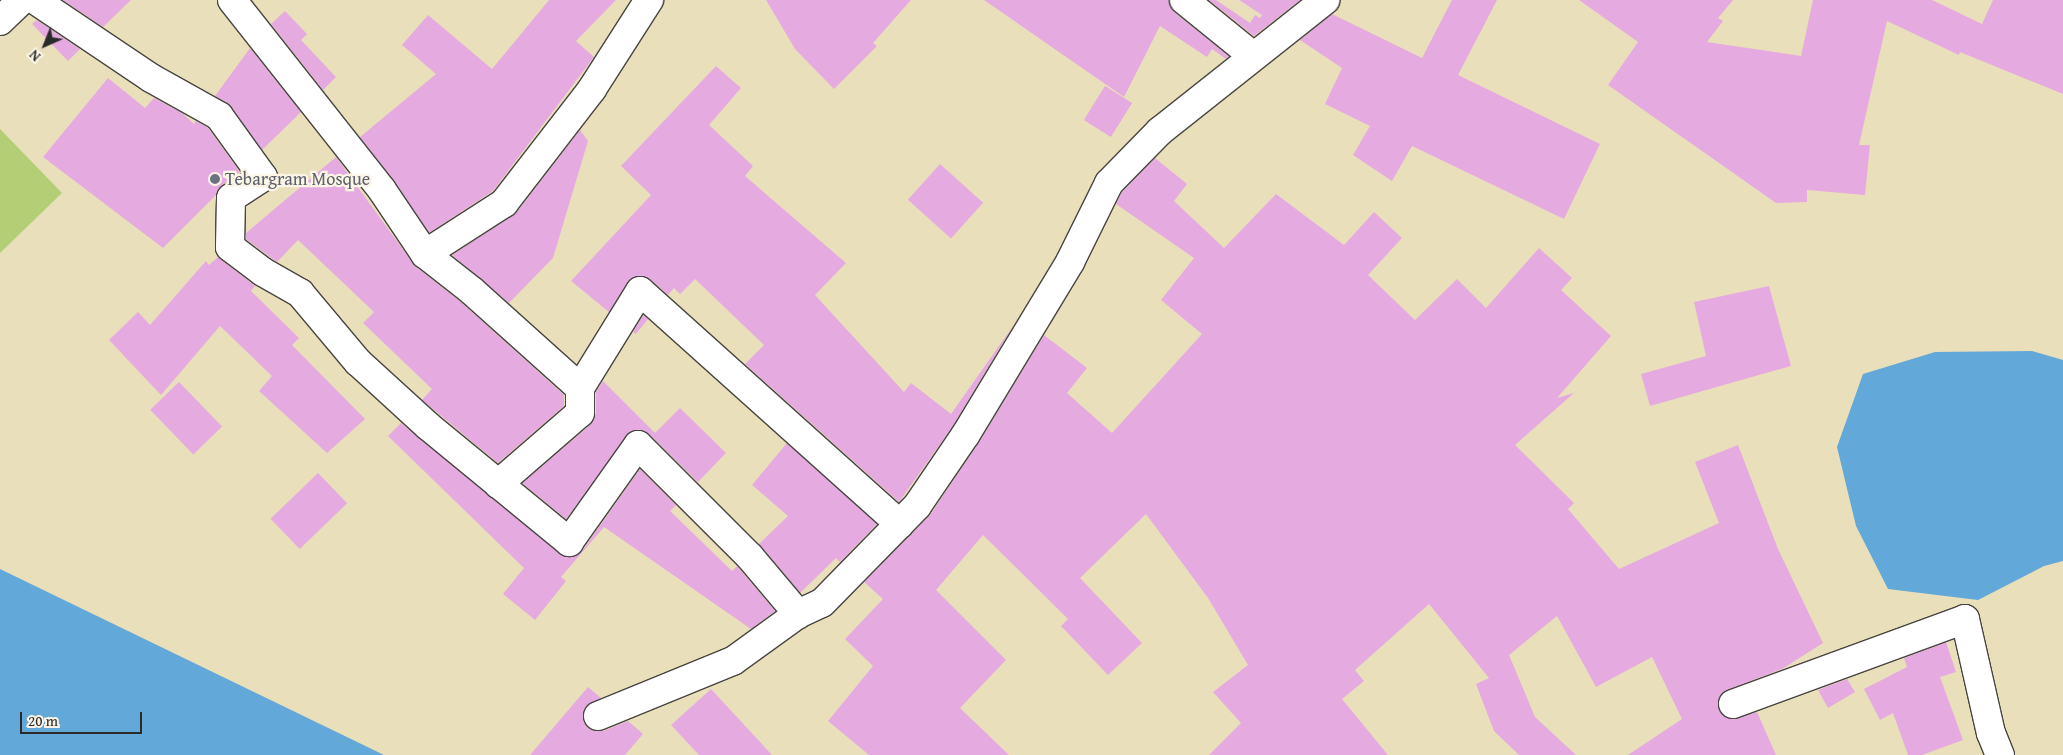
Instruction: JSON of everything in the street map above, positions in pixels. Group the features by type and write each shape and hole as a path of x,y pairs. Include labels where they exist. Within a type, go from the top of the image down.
{"street":[{"path":"0,21 22,0"},
{"path":"35,0 151,78 219,116 262,176 231,198 230,247 262,272 300,293 358,362 428,426 569,542 638,445 750,557 798,614"},
{"path":"232,0 382,190 425,254 472,291 580,388"},
{"path":"425,254 504,203 592,89 649,0"},
{"path":"1184,0 1252,55"},
{"path":"598,716 733,660 798,614 822,603 916,506 966,434 1036,321 1109,182 1160,131 1252,55 1325,0"},
{"path":"498,484 580,413 580,388 640,291 900,524"},
{"path":"1733,704 1965,619 1991,733 2000,755"}],"green space":[{"path":"0,129 62,193 0,253"}],"water":[{"path":"2032,351 2063,360 2063,561 2044,566 1978,600 1888,589 1856,526 1837,447 1863,374 1935,352"},
{"path":"0,569 384,755 0,755"}],"building":[{"path":"63,0 131,0 103,27"},
{"path":"549,0 616,0 576,41 594,57 493,191 429,233 360,137 436,74 402,45 428,15 492,69"},
{"path":"766,0 911,0 873,43 877,46 834,89 795,49"},
{"path":"984,0 1169,0 1174,12 1229,56 1226,59 1212,49 1207,57 1160,26 1124,97"},
{"path":"1209,0 1216,0 1250,23 1255,15 1260,18 1262,15 1239,0 1300,0 1254,36"},
{"path":"1452,0 1497,0 1458,75 1600,144 1564,219 1412,146 1392,181 1353,155 1370,126 1325,104 1342,68 1300,40 1332,14 1422,58"},
{"path":"1579,0 1733,0 1718,18 1723,21 1707,42 1801,56 1813,0 1932,0 1982,24 1993,0 2063,0 2063,94 1960,52 1959,55 1887,21 1859,145 1870,145 1865,195 1807,190 1807,202 1776,203 1608,85 1638,42"},
{"path":"285,11 307,34 301,40 336,77 323,90 271,24"},
{"path":"37,20 80,49 68,61 32,24"},
{"path":"250,48 301,112 262,150 231,107 215,96"},
{"path":"716,66 741,88 709,125 753,166 745,176 846,263 815,295 904,392 911,383 951,414 1013,326 953,426 899,502 745,364 764,345 695,279 680,294 674,288 668,295 650,279 634,277 609,312 571,281 651,195 621,166"},
{"path":"108,78 145,108 154,98 182,113 194,124 196,121 208,128 240,172 222,185 216,195 163,248 43,157"},
{"path":"1105,86 1132,103 1111,137 1084,120"},
{"path":"580,130 588,141 553,258 509,303 452,255 516,213"},
{"path":"336,157 415,266 462,303 564,395 564,406 498,463 422,400 432,389 363,323 374,312 298,240 277,262 246,239 246,233"},
{"path":"1155,158 1187,184 1174,201 1224,248 1276,194 1344,245 1374,212 1402,238 1368,275 1415,320 1457,279 1486,308 1539,248 1572,278 1561,290 1611,336 1557,398 1574,393 1515,445 1574,503 1568,509 1619,569 1719,523 1695,462 1738,445 1778,549 1823,643 1782,669 1727,690 1718,701 1719,710 1730,719 1757,712 1776,755 1628,755 1682,719 1652,657 1596,687 1557,616 1509,655 1535,717 1576,755 1519,755 1494,731 1476,684 1489,678 1429,604 1355,670 1364,681 1342,699 1388,755 1209,755 1241,723 1213,692 1248,665 1208,598 1146,514 1080,578 1142,643 1108,675 1061,626 1068,619 983,535 936,590 1006,660 960,708 1009,755 869,755 828,721 873,666 845,639 883,599 864,582 930,515 979,442 1044,335 1087,368 1067,393 1112,433 1202,334 1161,300 1194,258 1116,204 1122,192"},
{"path":"940,164 983,203 951,238 908,200"},
{"path":"218,257 255,286 251,291 299,338 292,345 365,419 327,453 259,391 272,376 220,326 161,395 109,340 138,312 150,325 206,261 209,265"},
{"path":"1769,286 1791,366 1650,406 1641,374 1706,356 1694,302"},
{"path":"643,315 648,319 636,334 633,332"},
{"path":"603,381 655,433 680,408 726,453 698,482 649,434 641,430 632,431 566,519 522,483 590,425 596,413 596,392"},
{"path":"179,382 222,427 193,454 150,410"},
{"path":"401,423 566,557 582,551 640,469 676,505 670,511 732,571 737,566 775,611 751,629 604,527 561,577 566,581 535,620 503,594 524,568 388,436"},
{"path":"787,443 877,524 840,562 836,558 800,593 759,544 788,516 752,485"},
{"path":"318,473 347,503 300,549 271,519"},
{"path":"1946,642 1956,672 1940,677 1963,740 1922,755 1908,755 1893,713 1880,720 1864,689 1907,667 1904,658"},
{"path":"1847,679 1855,692 1828,708 1818,690"},
{"path":"588,687 601,698 585,707 583,721 588,728 603,731 628,721 643,734 625,755 530,755"},
{"path":"711,689 772,755 699,755 671,725"}],"place":[{"name":"Tebargram Mosque","path":"215,179"}]}
